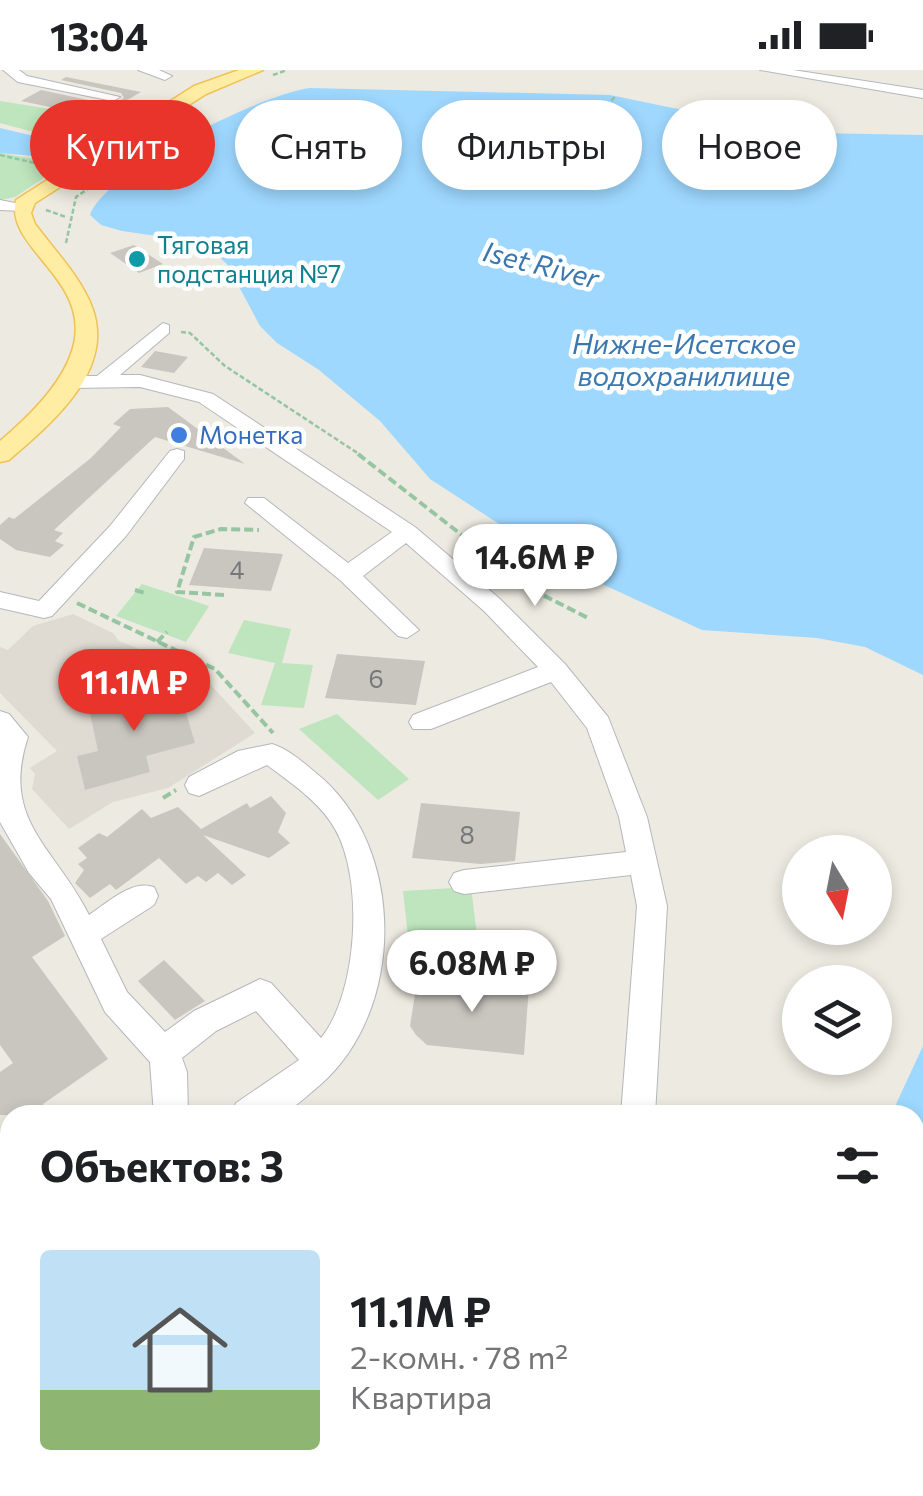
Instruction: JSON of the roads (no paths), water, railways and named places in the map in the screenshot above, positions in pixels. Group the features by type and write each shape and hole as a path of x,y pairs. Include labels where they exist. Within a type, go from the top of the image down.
{"main road":[{"path":"0,454 45,413 70,382 84,351 83,312 11,205 200,90 258,75"}],"street":[{"path":"10,70 23,79 113,97"},
{"path":"145,70 165,76"},
{"path":"767,70 806,72 923,94"},
{"path":"104,379 163,329"},
{"path":"70,382 140,382 206,398 407,532 492,604 556,670 599,724 633,817 652,906 639,1105"},
{"path":"0,600 44,610 107,544 177,454"},
{"path":"256,503 348,574 407,630"},
{"path":"348,574 407,532"},
{"path":"422,722 556,670"},
{"path":"0,721 15,736 3,771 12,818 85,933 116,1002 163,1053 170,1072 171,1105"},
{"path":"189,787 248,758 272,754 345,820 366,864 368,923 361,978 347,1028 321,1061 262,1105"},
{"path":"464,882 642,862"},
{"path":"85,933 143,896"},
{"path":"163,1053 205,1021 260,993 321,1061"}],"water":[{"name":"Нижне-Исетское водохранилище","path":"310,88 610,95 634,100 422,100 422,190 642,190 642,102 662,106 662,190 837,190 837,133 923,135 923,675 865,647 817,638 702,630 567,568 430,479 380,421 319,370 277,343 260,326 227,264 210,249 185,240 122,231 101,225 90,215 110,190 215,190 215,124 235,114 235,190 402,190 402,100 269,100"},
{"path":"0,128 30,135 30,156 0,153"},
{"path":"923,1046 923,1105 896,1105"}],"place":[{"name":"Тяговая подстанция №7","path":"137,259"},
{"name":"Монетка","path":"179,435"}],"water label":[{"name":"Iset River","path":"541,265"}]}
